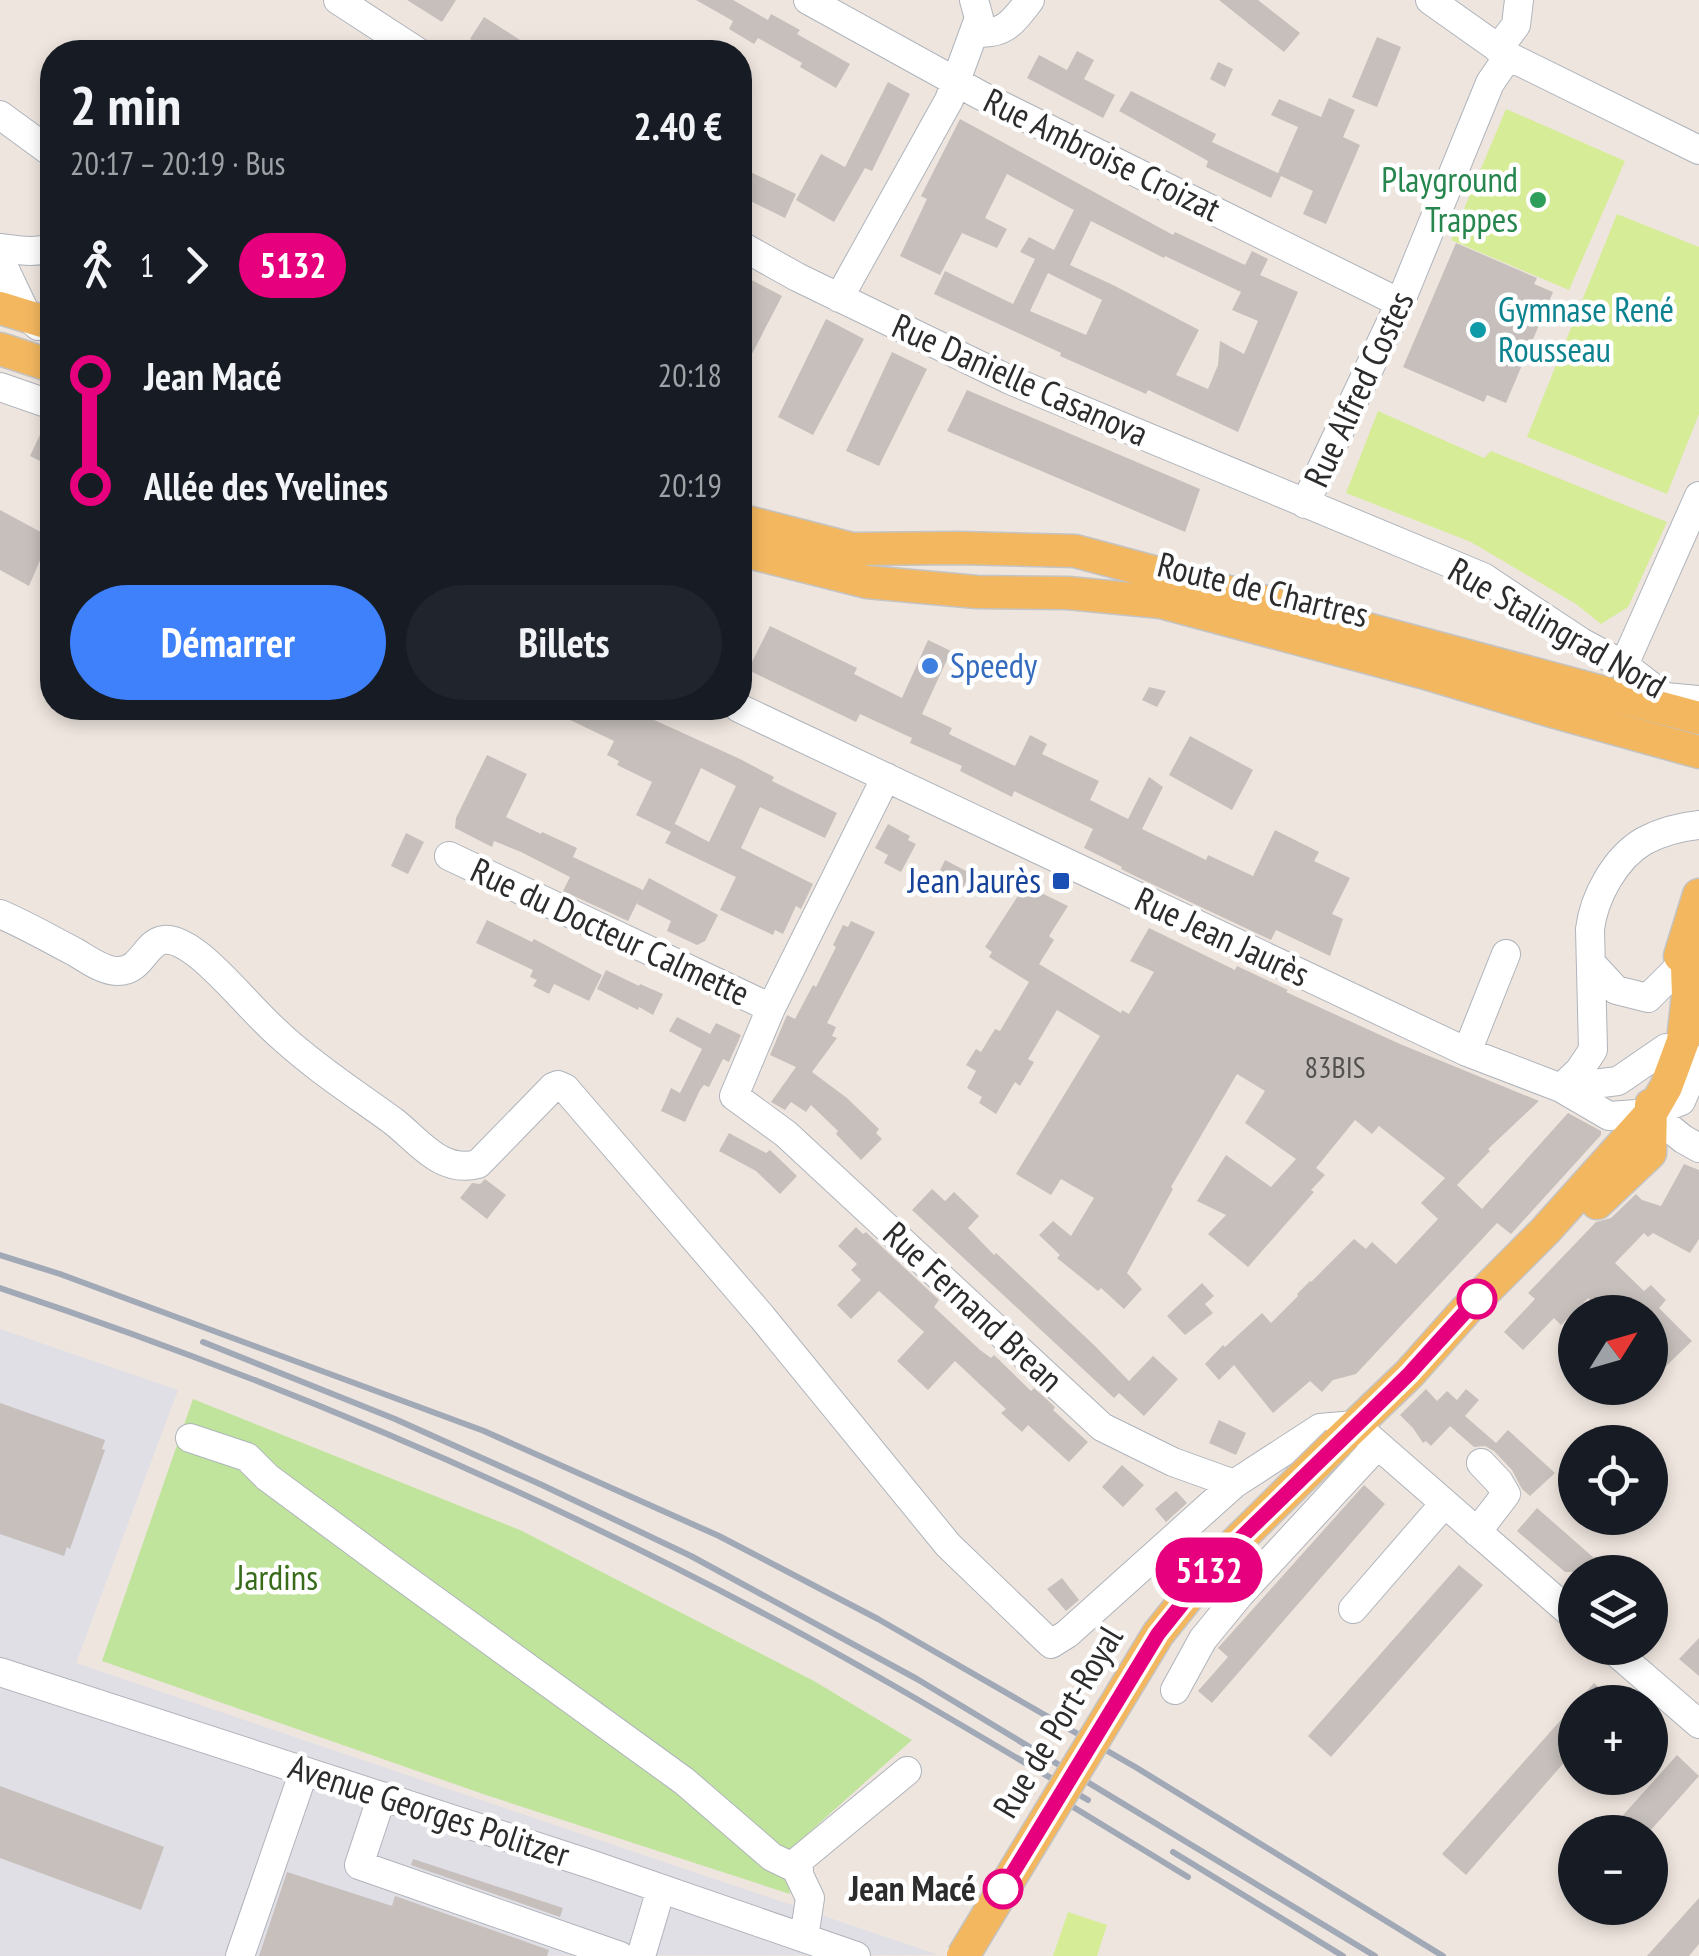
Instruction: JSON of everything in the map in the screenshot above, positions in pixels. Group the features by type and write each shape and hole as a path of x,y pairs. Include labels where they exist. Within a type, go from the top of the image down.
{"main road":[{"path":"0,349 40,362"},
{"name":"Route de Chartres","path":"752,527 852,548 1075,551 1699,718"},
{"name":"Route de Chartres","path":"752,528 866,582 1162,602 1699,752"},
{"path":"1681,955 1699,894"},
{"name":"Rue de Port-Royal","path":"962,1956 1158,1634 1214,1564 1357,1438 1409,1374 1486,1313 1650,1153 1650,1087 1666,1048 1681,955"},
{"name":"Rue de Port-Royal","path":"1651,1113 1666,1087 1683,1041 1688,996 1681,955"}],"street":[{"path":"338,0 400,40"},
{"name":"Rue Ambroise Croizat","path":"808,0 954,81 1400,303"},
{"path":"839,298 949,100 979,18 974,0"},
{"path":"974,32 990,34 1011,24 1030,0"},
{"path":"1430,0 1505,53 1699,150"},
{"name":"Rue Alfred Costes","path":"1306,504 1400,303 1490,83 1503,64 1516,25 1519,0"},
{"path":"0,115 40,144"},
{"path":"0,248 40,250"},
{"name":"Rue Danielle Casanova","path":"752,251 1010,380 1306,504"},
{"path":"0,259 26,316"},
{"path":"0,386 40,400"},
{"path":"1624,666 1699,496"},
{"name":"Rue Stalingrad Nord","path":"1306,504 1483,577 1624,666 1664,697 1699,700"},
{"name":"Rue Jean Jaurès","path":"752,714 1467,1052 1562,1088 1608,1116 1651,1113"},
{"path":"772,1008 886,778"},
{"path":"1562,1088 1593,1050 1592,910 1616,865 1642,842 1678,828 1699,825"},
{"name":"Rue du Docteur Calmette","path":"448,856 772,1008"},
{"path":"0,914 117,971 130,968 162,941 168,939 186,947 302,1054 433,1156 451,1165 478,1164 553,1087 565,1088 762,1316 948,1544 1052,1644 1234,1484 1320,1428 1357,1438 1374,1449 1240,1594 1203,1639 1175,1690"},
{"path":"1467,1052 1506,954"},
{"path":"1591,963 1616,990 1648,998 1681,955"},
{"name":"Rue Fernand Brean","path":"772,1008 734,1096 786,1134 1102,1426 1173,1462 1234,1484"},
{"name":"Rue Jean Jaurès","path":"1562,1088 1618,1081 1666,1048"},
{"path":"1699,1060 1681,1100 1651,1113 1699,1148"},
{"path":"190,1438 246,1457 356,1543 684,1781 772,1857 799,1870"},
{"path":"1357,1438 1444,1504 1558,1602"},
{"path":"1477,1532 1506,1494 1480,1464"},
{"path":"1353,1610 1444,1504"},
{"path":"1630,1665 1699,1724"},
{"name":"Avenue Georges Politzer","path":"0,1672 661,1888 856,1956"},
{"path":"240,1956 304,1770"},
{"path":"804,1938 810,1898 798,1861 907,1772"},
{"path":"382,1796 359,1865 620,1956"},
{"path":"641,1956 661,1888"}],"shaded area":[{"path":"0,1329 178,1390 76,1663 939,1955 0,1956"}],"green space":[{"name":"Playground Trappes","path":"1506,109 1625,161 1569,290 1451,240"},
{"path":"1617,214 1699,247 1699,414 1667,494 1527,437"},
{"path":"1378,411 1484,458 1491,451 1667,522 1628,607 1601,624 1576,604 1471,542 1346,493"},
{"name":"Jardins","path":"193,1399 520,1530 814,1681 912,1740 784,1855 790,1894 486,1795 102,1661"},
{"path":"1068,1912 1107,1925 1097,1956 1053,1956"}],"building":[{"path":"407,0 456,0 442,22"},
{"path":"696,0 733,0 768,20 771,14 850,64 836,88 758,38 754,44 729,29 733,21"},
{"path":"1219,0 1258,0 1300,33 1284,52"},
{"path":"484,17 520,40 472,40"},
{"path":"1377,37 1401,47 1377,107 1352,97"},
{"path":"1077,51 1094,60 1084,79 1115,95 1103,118 1027,78 1039,55 1067,70"},
{"path":"1218,62 1233,69 1225,87 1210,79"},
{"path":"888,82 910,94 872,171 865,168 834,222 796,200 821,154 845,167"},
{"path":"1131,91 1216,134 1212,142 1278,173 1298,127 1271,115 1279,99 1321,117 1329,98 1355,110 1343,137 1360,145 1326,224 1303,214 1313,191 1281,176 1271,198 1206,167 1208,161 1119,111"},
{"path":"960,119 1173,235 1175,232 1245,265 1252,251 1268,259 1260,275 1298,292 1238,432 1148,390 1146,394 1060,356 1061,353 934,294 945,271 1013,304 1035,259 1020,252 1029,237 1054,250 1074,210 1007,174 985,218 1007,229 997,248 962,233 940,275 900,256 927,199 921,196","holes":["1091,221 1241,292 1232,310 1258,321 1244,354 1220,341 1218,365 1208,389 1176,375 1199,330 1070,265","1048,273 1102,300 1086,335 1030,311"]},
{"path":"752,173 796,194 785,218 752,202"},
{"name":"Gymnase René Rousseau","path":"1456,243 1537,278 1534,284 1553,292 1506,403 1487,395 1484,402 1403,367"},
{"path":"752,280 782,296 752,354"},
{"path":"826,319 864,339 813,435 778,417"},
{"path":"892,352 927,369 879,466 846,451"},
{"path":"967,390 1200,489 1185,532 947,431"},
{"path":"40,435 40,461 30,456"},
{"path":"0,510 40,532 40,560 29,586 0,570"},
{"path":"770,626 857,668 854,674 902,698 928,640 951,651 922,714 952,728 949,734 1015,766 1030,735 1047,744 1042,754 1099,781 1090,800 1128,819 1149,777 1163,787 1142,829 1206,860 1208,855 1253,876 1275,830 1319,852 1314,861 1350,878 1332,914 1343,919 1330,956 1276,930 1271,940 1121,869 1084,848 1093,829 1014,791 1012,797 960,771 962,766 910,743 912,738 860,714 856,722 752,672 752,662"},
{"path":"1149,687 1166,691 1157,707 1142,700"},
{"path":"570,720 654,720 740,759 774,777 772,781 837,813 825,838 760,807 741,848 813,884 801,909 796,906 783,934 775,930 773,935 720,910 736,877 665,843 671,832 636,815 652,782 617,765 619,761 607,755 614,741","holes":["701,768 736,786 709,842 675,824 673,828"]},
{"path":"1190,736 1253,770 1232,810 1169,775"},
{"path":"487,755 527,774 506,817 577,848 573,857 643,890 649,878 718,915 705,941 697,945 667,931 671,921 637,904 640,897 628,921 563,891 570,877 521,852 494,841 492,847 455,828 456,818"},
{"path":"888,824 910,836 908,840 916,844 901,872 884,863 888,855 875,848"},
{"path":"406,833 424,842 408,874 391,866"},
{"path":"945,860 970,873 960,895 934,883"},
{"path":"1025,885 1068,906 1049,936 1054,940 1039,964 1121,1013 1122,1010 1129,1014 1154,972 1130,961 1149,928 1400,1044 1539,1101 1457,1185 1482,1209 1568,1113 1601,1131 1601,1135 1511,1234 1497,1223 1356,1374 1333,1380 1322,1392 1310,1381 1273,1413 1234,1365 1219,1380 1205,1364 1262,1313 1271,1323 1354,1239 1366,1249 1372,1242 1396,1264 1438,1219 1421,1203 1445,1178 1379,1126 1372,1134 1355,1120 1316,1168 1325,1175 1311,1190 1314,1192 1248,1267 1208,1234 1226,1215 1197,1201 1226,1155 1271,1187 1296,1159 1245,1123 1265,1091 1237,1074 1171,1187 1127,1273 1142,1289 1124,1309 1101,1288 1098,1291 1057,1258 1060,1255 1039,1235 1053,1221 1071,1236 1094,1198 1061,1179 1051,1195 1016,1174 1100,1036 1057,1010 1028,1059 1034,1062 1020,1086 1015,1082 996,1114 979,1103 982,1097 967,1088 976,1071 966,1065 976,1049 981,1052 995,1029 1000,1031 1029,982 989,957 992,952 985,947"},
{"path":"487,920 532,942 534,939 602,975 589,1001 554,984 549,994 533,986 537,980 530,977 533,970 476,943"},
{"path":"851,921 875,932 827,1023 836,1027 832,1036 837,1038 812,1072 879,1129 876,1133 882,1139 861,1160 811,1105 806,1112 791,1102 785,1110 771,1102 796,1067 770,1055 787,1015 795,1019 813,985 816,987 843,925 848,927"},
{"path":"606,970 663,994 653,1015 597,989"},
{"path":"677,1017 710,1034 716,1023 741,1035 729,1062 723,1059 709,1087 704,1085 700,1090 685,1122 661,1111 671,1088 680,1093 702,1049 669,1031"},
{"path":"729,1133 766,1153 770,1150 797,1176 780,1194 756,1171 719,1151"},
{"path":"1684,1164 1699,1170 1699,1239 1690,1253 1653,1233 1648,1237 1644,1233 1615,1263 1644,1291 1651,1285 1661,1295 1558,1295 1558,1322 1554,1318 1523,1350 1504,1332 1535,1299 1528,1293 1596,1222 1611,1218 1636,1194 1661,1206"},
{"path":"485,1179 506,1195 487,1219 460,1198 472,1183 480,1184"},
{"path":"932,1189 945,1201 954,1192 979,1216 968,1228 1129,1381 1153,1356 1178,1379 1144,1416 1119,1393 1114,1398 912,1210"},
{"path":"856,1227 939,1300 934,1307 980,1350 991,1358 994,1355 1031,1391 1034,1388 1088,1442 1069,1462 1028,1425 1022,1432 1001,1413 1006,1409 955,1361 928,1390 897,1361 924,1332 879,1291 851,1319 837,1305 861,1280 851,1270 857,1264 838,1246"},
{"path":"1202,1283 1214,1296 1205,1304 1213,1313 1185,1335 1167,1316"},
{"path":"1668,1317 1692,1341 1668,1364"},
{"path":"1426,1389 1437,1401 1447,1391 1457,1400 1466,1389 1479,1400 1465,1416 1496,1443 1508,1430 1555,1473 1530,1496 1494,1451 1485,1446 1474,1447 1450,1426 1431,1446 1423,1443 1400,1415"},
{"path":"0,1403 105,1440 105,1450 70,1549 67,1547 64,1556 0,1534"},
{"path":"1219,1420 1246,1433 1236,1455 1209,1443"},
{"path":"1122,1465 1144,1485 1123,1507 1102,1487"},
{"path":"1364,1485 1385,1504 1212,1703 1198,1691 1228,1657 1218,1648"},
{"path":"1176,1491 1187,1503 1166,1522 1155,1509"},
{"path":"1537,1508 1558,1526 1558,1535 1568,1535 1591,1555 1558,1555 1558,1566 1517,1531"},
{"path":"1459,1565 1483,1585 1331,1757 1308,1736"},
{"path":"1062,1578 1079,1600 1066,1611 1047,1589"},
{"path":"1699,1638 1699,1676 1679,1659"},
{"path":"1558,1723 1558,1769 1466,1875 1442,1854"},
{"path":"1677,1755 1699,1776 1664,1815 1623,1815 1641,1795 1668,1795 1668,1765"},
{"path":"0,1786 164,1847 141,1910 0,1858"},
{"path":"413,1859 563,1908 560,1917 411,1865"},
{"path":"287,1872 392,1906 395,1896 549,1950 547,1956 259,1956"},
{"path":"1699,1898 1699,1944 1689,1956 1647,1956"}],"railway":[{"path":"0,1255 484,1431 719,1536 878,1619 1137,1768 1443,1956"},
{"path":"0,1288 291,1394 575,1518 801,1633 1088,1800"},
{"path":"203,1342 395,1419 691,1556 917,1679 1375,1956"},
{"path":"1060,1799 1188,1877"},
{"path":"1173,1852 1343,1956"}],"bus line":[{"name":"5132","path":"1003,1889 1158,1634 1214,1564 1409,1374 1477,1299"}],"place":[{"name":"Playground Trappes","path":"1538,200"},
{"name":"Gymnase René Rousseau","path":"1478,330"},
{"name":"Speedy","path":"930,666"},
{"name":"Jean Jaurès","path":"1061,881"},
{"name":"Jean Macé","path":"1003,1889"}]}
